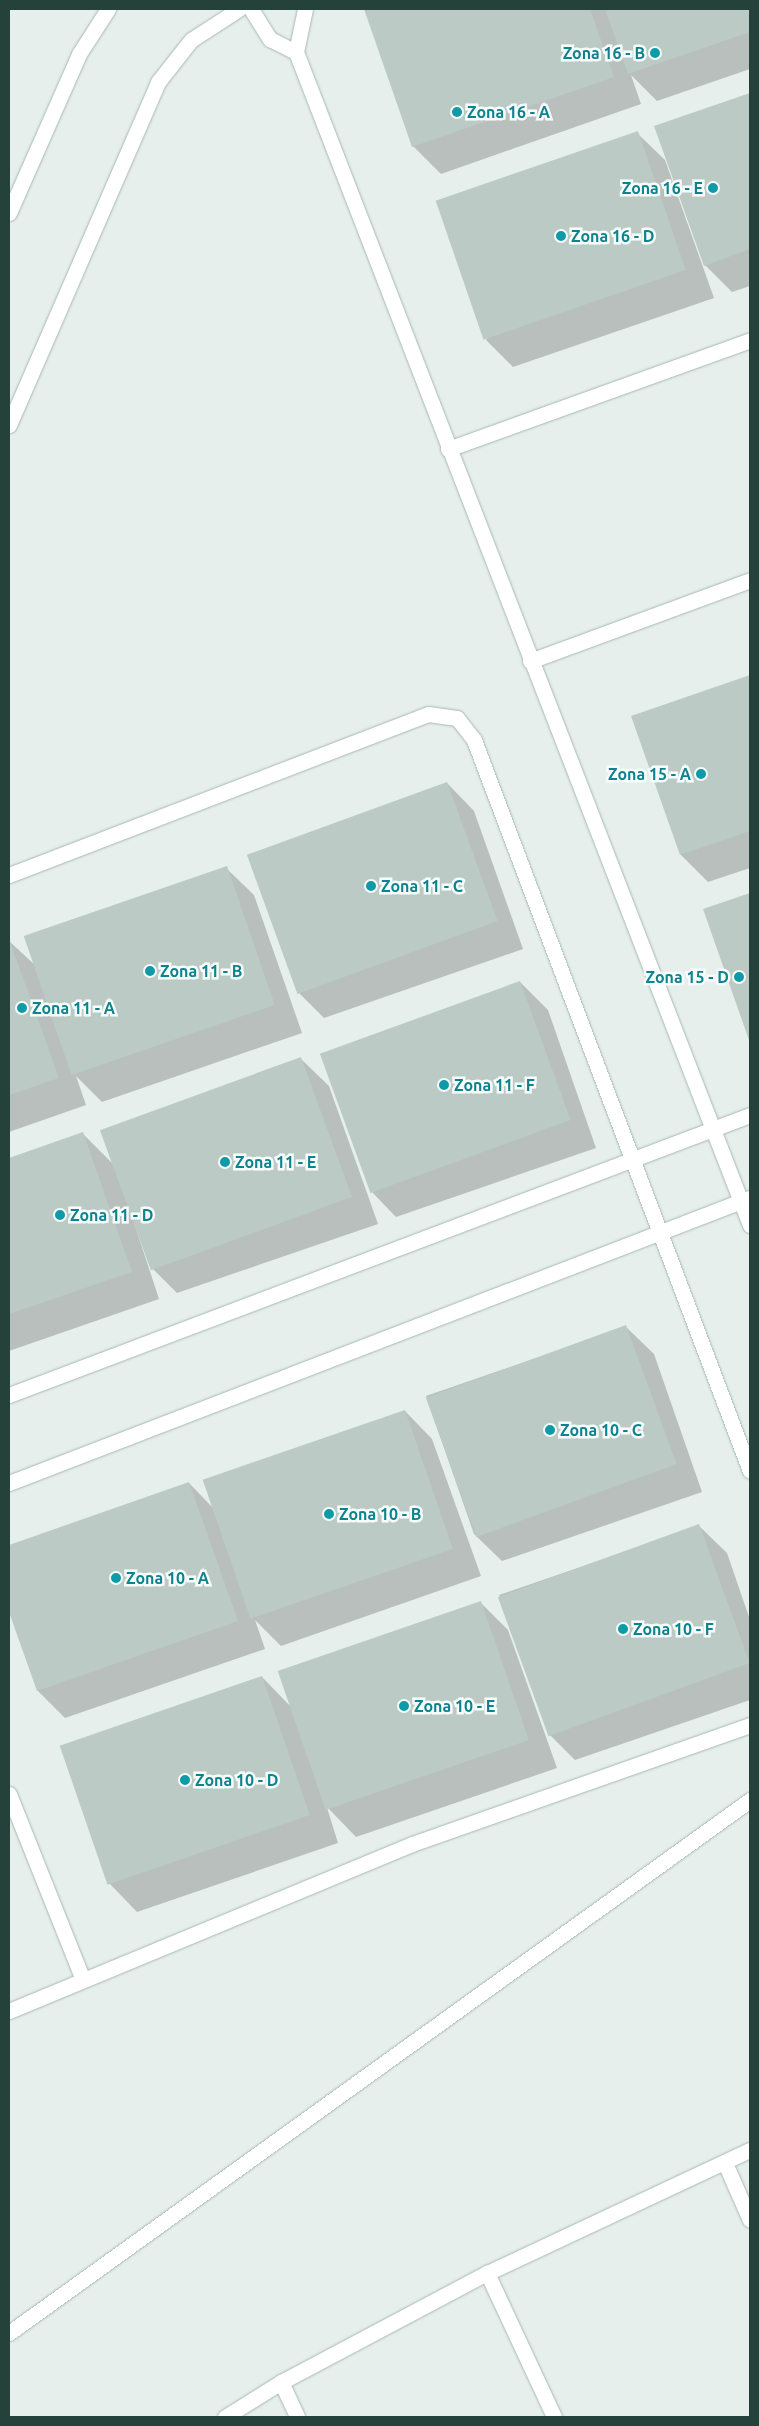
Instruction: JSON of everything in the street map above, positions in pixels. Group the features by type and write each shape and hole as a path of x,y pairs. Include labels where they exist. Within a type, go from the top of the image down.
{"street":[{"path":"9,213 79,54 108,9"},
{"path":"9,425 158,82 191,40 239,9"},
{"path":"251,9 270,40 296,52"},
{"path":"305,9 296,52 711,1129 746,1200 750,1225"},
{"path":"448,449 750,340"},
{"path":"530,661 750,580"},
{"path":"9,874 428,714 457,718 474,740 750,1471"},
{"path":"9,1395 750,1115"},
{"path":"9,1483 660,1231 746,1200"},
{"path":"9,2011 412,1844 747,1728"},
{"path":"9,1794 83,1980"},
{"path":"9,2333 750,1800"},
{"path":"225,2417 281,2382 487,2273 750,2150"},
{"path":"725,2163 750,2220"},
{"path":"487,2273 554,2417"},
{"path":"281,2382 297,2417"}],"building":[{"name":"Zona 16 - A","path":"364,9 590,9 614,77 412,147"},
{"name":"Zona 16 - B","path":"605,9 750,9 750,32 628,74"},
{"name":"Zona 16 - E","path":"750,93 750,249 704,266 654,126"},
{"name":"Zona 16 - D","path":"638,131 686,270 484,340 436,201"},
{"name":"Zona 15 - A","path":"750,675 750,831 680,855 631,716"},
{"name":"Zona 11 - C","path":"447,782 498,921 297,994 247,855"},
{"name":"Zona 11 - B","path":"227,866 275,1005 72,1075 24,936"},
{"name":"Zona 15 - D","path":"750,893 750,1043 703,909"},
{"name":"Zona 11 - A","path":"9,939 59,1078 9,1095"},
{"name":"Zona 11 - F","path":"520,981 571,1120 370,1193 320,1054"},
{"name":"Zona 11 - E","path":"301,1057 352,1197 151,1270 100,1130"},
{"name":"Zona 11 - D","path":"83,1132 132,1272 9,1314 9,1158"},
{"name":"Zona 10 - C","path":"626,1325 677,1464 476,1537 426,1398"},
{"name":"Zona 10 - B","path":"405,1410 453,1549 251,1619 203,1480"},
{"name":"Zona 10 - A","path":"189,1482 238,1621 37,1691 9,1612 9,1545"},
{"name":"Zona 10 - F","path":"699,1524 750,1663 549,1736 498,1597"},
{"name":"Zona 10 - E","path":"481,1601 529,1740 326,1810 278,1671"},
{"name":"Zona 10 - D","path":"262,1676 310,1815 108,1885 60,1746"}],"place":[{"name":"Zona 16 - B","path":"655,53"},
{"name":"Zona 16 - A","path":"457,112"},
{"name":"Zona 16 - E","path":"713,188"},
{"name":"Zona 16 - D","path":"561,236"},
{"name":"Zona 15 - A","path":"701,774"},
{"name":"Zona 11 - C","path":"371,886"},
{"name":"Zona 11 - B","path":"150,971"},
{"name":"Zona 15 - D","path":"739,977"},
{"name":"Zona 11 - A","path":"22,1008"},
{"name":"Zona 11 - F","path":"444,1085"},
{"name":"Zona 11 - E","path":"225,1162"},
{"name":"Zona 11 - D","path":"60,1215"},
{"name":"Zona 10 - C","path":"550,1430"},
{"name":"Zona 10 - B","path":"329,1514"},
{"name":"Zona 10 - A","path":"116,1578"},
{"name":"Zona 10 - F","path":"623,1629"},
{"name":"Zona 10 - E","path":"404,1706"},
{"name":"Zona 10 - D","path":"185,1780"}]}
